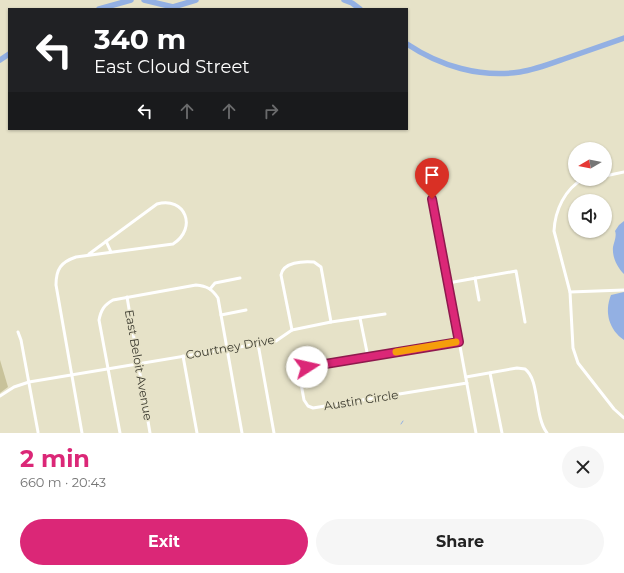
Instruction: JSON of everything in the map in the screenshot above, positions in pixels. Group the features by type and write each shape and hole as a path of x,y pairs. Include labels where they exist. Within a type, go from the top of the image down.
{"street":[{"path":"612,175 624,172"},
{"path":"428,173 476,433"},
{"path":"573,186 561,202 554,222 554,231 570,292 573,348 578,363 614,409 624,418"},
{"path":"82,433 56,285 56,275 61,266 67,260 76,257 89,254 173,244 179,240 184,233 186,218 183,211 171,202 157,204 89,254"},
{"path":"106,241 110,252"},
{"path":"292,330 282,275 284,268 289,265 314,262 320,267 331,322"},
{"path":"448,283 516,271 525,322"},
{"path":"210,289 215,283 240,278"},
{"path":"475,278 479,300"},
{"path":"120,433 99,320 101,311 107,303 112,300 196,285 204,286 210,289 218,298 242,433"},
{"path":"570,292 624,290"},
{"name":"East Beloit Avenue","path":"127,297 150,433"},
{"path":"221,315 246,310"},
{"name":"Courtney Drive","path":"0,396 14,387 29,382 276,341 292,330 331,322 385,314"},
{"path":"360,318 368,357"},
{"path":"18,332 22,340 38,432"},
{"name":"Austin Circle","path":"459,342 304,368 300,374 300,378 306,404 311,407 466,383"},
{"path":"258,344 274,433"},
{"path":"183,356 197,433"},
{"path":"466,377 517,368 522,368 528,371 532,378 539,417 543,428 547,433"},
{"path":"490,373 502,433"}],"shaded area":[{"path":"0,360 8,387 0,393"}],"water":[{"path":"624,221 624,274 616,262 613,254 613,247 616,237 615,231"},
{"path":"624,292 624,340 611,326 608,308 611,295"}],"waterway":[{"path":"103,8 131,0"},
{"path":"144,0 173,7 196,0"},
{"path":"344,0 359,8"},
{"path":"408,45 420,52 447,64 475,72 505,73 520,72 536,68 624,38"},
{"path":"0,60 8,55"}],"slow traffic":[{"path":"396,352 456,342"}],"route":[{"path":"307,367 459,342 432,199"}]}
